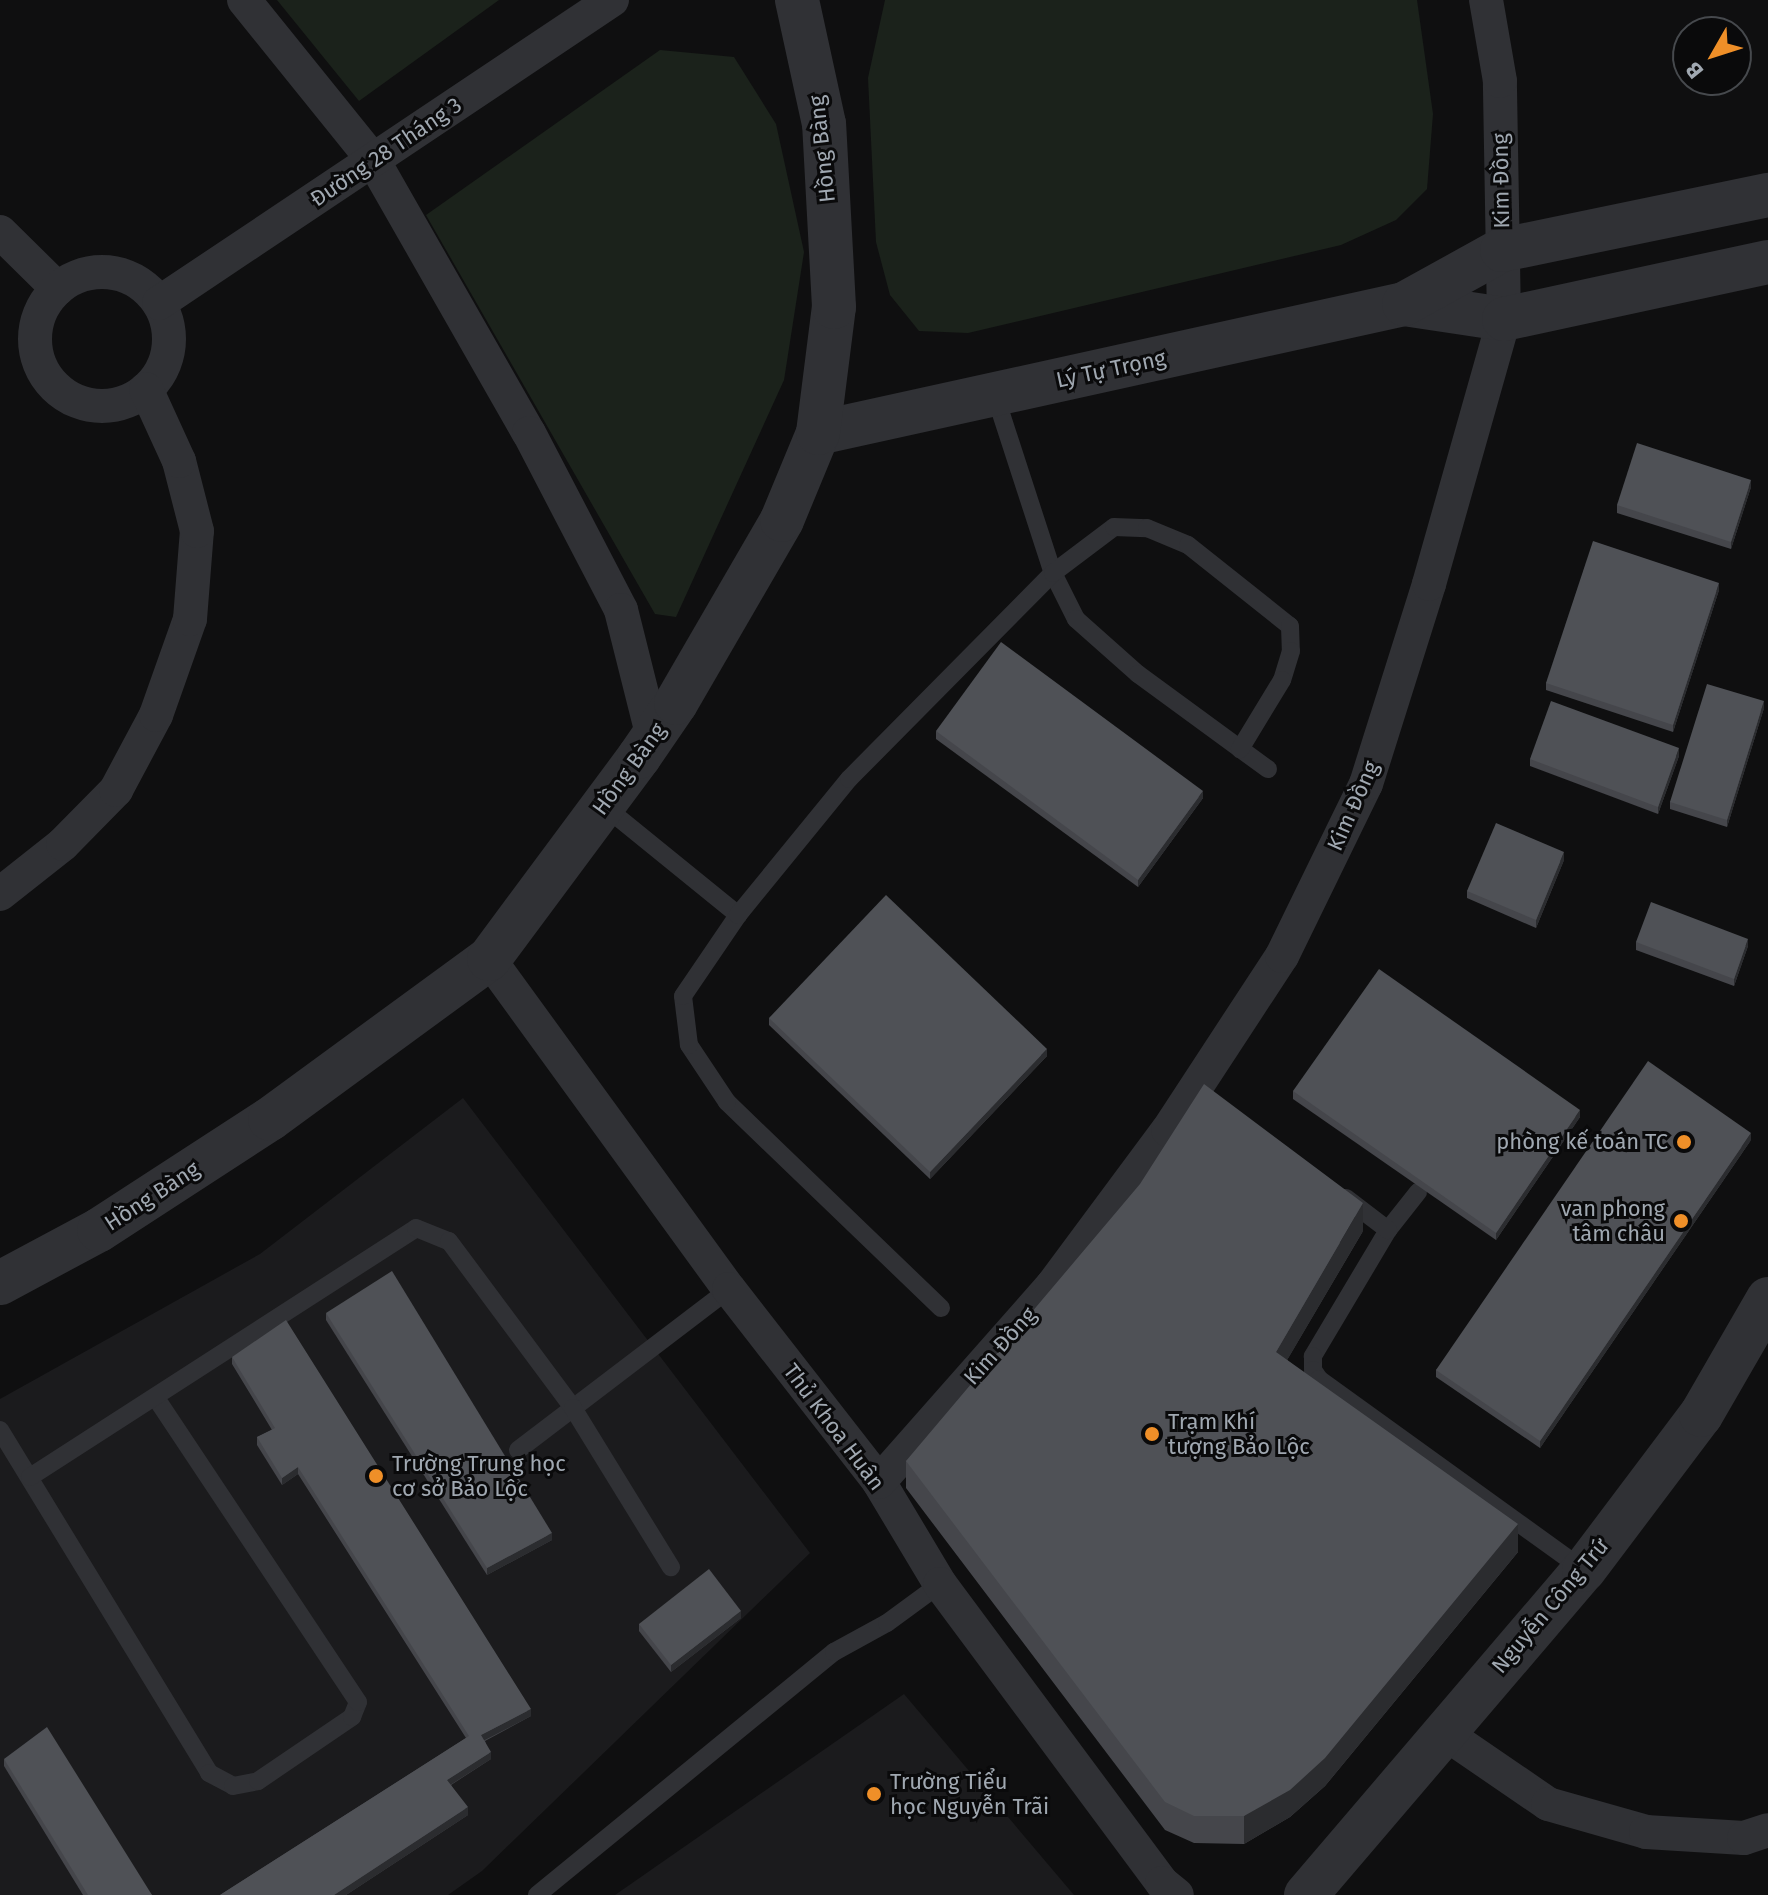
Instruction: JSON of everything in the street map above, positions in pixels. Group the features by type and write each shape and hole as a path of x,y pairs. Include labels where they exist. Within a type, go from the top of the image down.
{"street":[{"path":"244,0 373,160 529,433 621,610 653,737"},
{"name":"Đường 28 Tháng 3","path":"159,303 612,0"},
{"name":"Hồng Bàng","path":"0,1283 99,1230 270,1119 489,959 653,737 782,520 818,433 834,307 824,124 797,0"},
{"name":"Kim Đồng","path":"879,1482 1052,1286 1203,1089 1282,956 1366,784 1429,584 1504,319 1500,81 1486,0"},
{"name":"Lý Tự Trọng","path":"818,433 1404,304 1502,250 1768,195"},
{"path":"0,232 58,289"},
{"name":"Lý Tự Trọng","path":"1404,304 1504,319 1768,262"},
{"path":"101,272 123,275 143,286 159,303 168,323 169,345 164,366 146,389 116,405 94,406 73,399 56,387 43,370 36,348 36,325 45,304 58,289 79,276 101,272"},
{"path":"0,894 63,844 116,790 156,715 190,619 197,531 179,461 146,389"},
{"name":"Thủ Khoa Huân","path":"489,959 729,1289 879,1482 940,1584 1162,1883 1177,1895"},
{"name":"Nguyễn Công Trứ","path":"1306,1895 1584,1570 1701,1415 1768,1299"},
{"path":"1443,1732 1548,1804 1646,1832 1744,1838 1768,1830"}],"lane":[{"path":"995,395 1053,573 1076,619 1138,674 1268,769"},
{"path":"941,1308 727,1102 689,1045 683,996 738,915 849,779 1053,573 1114,527 1147,528 1188,545 1290,626 1291,651 1282,680 1240,749"},
{"path":"603,806 738,915"},
{"path":"1329,1185 1388,1230"},
{"path":"1418,1192 1388,1230 1313,1356 1313,1370 1319,1379 1584,1570"},
{"path":"30,1477 416,1228 449,1241 573,1408 671,1567"},
{"path":"518,1450 729,1289"},
{"path":"0,1430 209,1773 233,1786 258,1781 352,1717 358,1702 155,1397"},
{"path":"537,1895 834,1652 887,1623 940,1584"}],"shaded area":[{"path":"277,0 499,0 359,101"},
{"path":"885,0 1417,0 1433,114 1427,189 1396,220 1341,245 968,333 919,331 890,295 876,242 868,78"},
{"path":"660,50 734,57 776,124 804,252 784,380 676,617 655,614 426,215"},
{"name":"Trường Trung học cơ sở Bảo Lộc","path":"463,1098 810,1553 482,1871 448,1895 0,1895 0,1399 260,1254"},
{"name":"Trường Tiểu học Nguyễn Trãi","path":"904,1694 1074,1895 615,1895"}],"building":[{"path":"1637,443 1751,480 1731,542 1617,505"},
{"path":"1593,541 1719,583 1673,725 1546,683"},
{"path":"1001,642 1203,791 1138,880 936,731"},
{"path":"1707,684 1764,701 1727,820 1670,802"},
{"path":"1551,701 1679,748 1658,807 1530,759"},
{"path":"1496,823 1564,852 1536,920 1467,891"},
{"path":"886,895 1047,1049 930,1172 769,1018"},
{"path":"1651,902 1748,939 1734,979 1636,942"},
{"path":"1379,969 1580,1110 1496,1233 1293,1091"},
{"path":"1648,1061 1751,1133 1540,1441 1436,1370"},
{"name":"Trạm Khí tượng Bảo Lộc","path":"1204,1084 1363,1203 1276,1352 1518,1524 1325,1758 1290,1790 1244,1816 1194,1816 1165,1802 906,1461 1140,1184"},
{"path":"392,1271 552,1533 487,1568 326,1313"},
{"path":"286,1320 531,1709 481,1735 491,1752 447,1780 468,1807 334,1895 220,1895 469,1736 298,1467 282,1478 257,1437 275,1428 232,1357"},
{"path":"709,1569 741,1611 671,1665 639,1624"},
{"path":"47,1727 152,1895 88,1895 4,1759"}],"place":[{"name":"phòng kế toán TC","path":"1684,1142"},
{"name":"van phong tâm châu","path":"1681,1221"},
{"name":"Trạm Khí tượng Bảo Lộc","path":"1152,1434"},
{"name":"Trường Trung học cơ sở Bảo Lộc","path":"376,1476"},
{"name":"Trường Tiểu học Nguyễn Trãi","path":"874,1794"}]}
